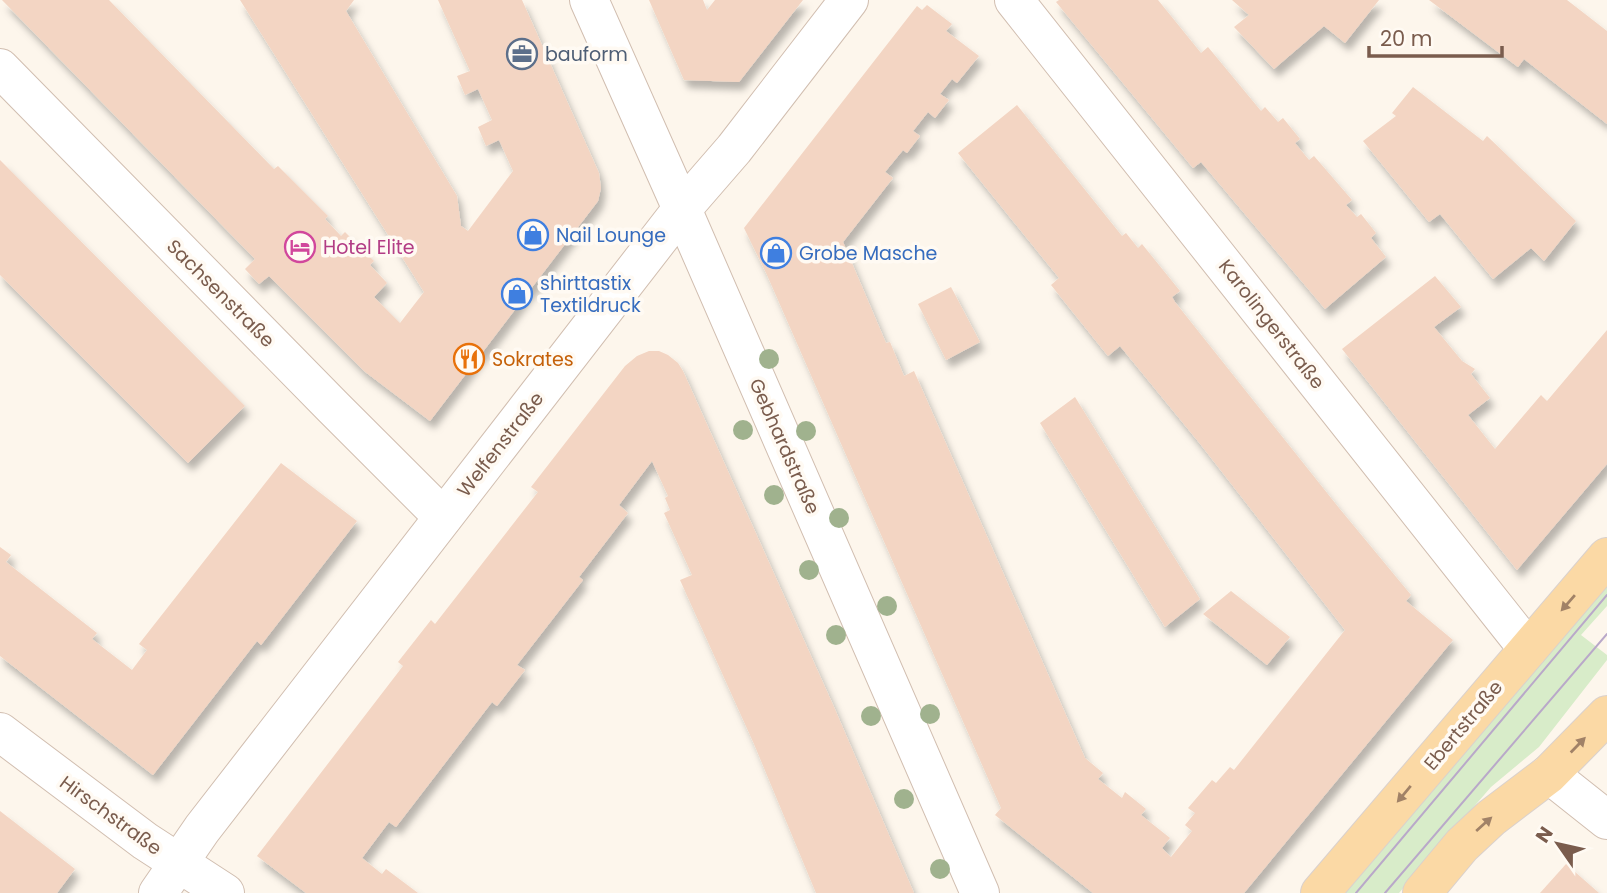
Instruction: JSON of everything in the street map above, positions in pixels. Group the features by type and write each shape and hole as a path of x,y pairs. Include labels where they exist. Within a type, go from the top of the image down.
{"main road":[{"name":"Ebertstraße","path":"1320,893 1607,557"},
{"path":"1422,893 1462,845 1549,774 1607,715"}],"street":[{"name":"Gebhardstraße","path":"589,0 980,893"},
{"name":"Welfenstraße","path":"169,878 210,818 443,517 682,209 734,149 849,0"},
{"name":"Karolingerstraße","path":"1014,0 1528,649"},
{"name":"Sachsenstraße","path":"0,68 443,517"},
{"name":"Hirschstraße","path":"0,732 145,841 169,878 225,893"},
{"path":"1549,774 1607,820"}],"green space":[{"path":"1607,579 1607,606 1581,635 1607,655 1607,660 1539,747 1491,787 1399,893 1341,893"}],"building":[{"path":"2,0 109,0 274,169 278,166 328,216 325,219 341,236 345,232 374,261 370,265 387,283 374,297 400,323 424,292 240,0 354,0 346,11 457,196 461,226 468,231 513,171 499,140 486,146 478,127 492,120 478,89 465,95 457,76 470,71 438,0 522,0 599,173 601,188 598,201 430,421 364,371 269,276 259,284 245,269 255,259"},
{"path":"649,0 703,0 707,10 715,0 803,0 739,82 684,80"},
{"path":"1158,0 1201,53 1208,47 1261,111 1265,107 1278,122 1283,118 1300,139 1295,143 1309,160 1314,156 1352,200 1346,205 1357,217 1361,214 1376,233 1371,238 1386,257 1325,309 1201,162 1193,168 1056,2"},
{"path":"1232,0 1379,0 1345,43 1324,26 1274,69 1234,27 1249,15"},
{"path":"1429,0 1567,0 1607,31 1607,124 1524,59 1518,67"},
{"path":"927,5 952,24 946,31 979,56 957,83 952,79 940,94 949,100 935,118 928,112 913,131 920,136 907,153 903,150 885,172 893,178 843,242 886,343 890,342 904,376 914,371 1085,758 1103,773 1098,779 1122,798 1125,792 1146,809 1141,815 1170,838 1162,848 1171,857 1192,831 1185,825 1195,813 1188,808 1212,780 1216,783 1230,767 1234,770 1345,630 1120,346 1108,356 1051,285 1059,278 958,153 1017,105 1122,236 1126,233 1138,248 1142,244 1180,291 1172,297 1175,302 1411,595 1406,601 1453,640 1244,893 1093,893 995,815 1001,808 744,228 917,6 922,10"},
{"path":"1413,87 1483,141 1487,136 1576,221 1544,261 1531,248 1493,279 1440,214 1429,222 1363,141 1396,116 1392,113"},
{"path":"0,160 245,406 188,463 0,275"},
{"path":"1435,276 1461,307 1434,327 1462,361 1475,369 1471,374 1490,398 1468,415 1495,449 1541,395 1547,401 1607,330 1607,464 1517,570 1342,349"},
{"path":"951,287 980,342 946,360 918,304"},
{"path":"649,351 668,355 683,371 834,707 914,893 816,893 754,744 680,580 692,575 664,513 670,510 665,498 668,496 652,461 619,505 628,513 579,577 583,580 517,665 525,670 497,706 492,702 396,827 389,822 362,858 382,874 386,869 418,893 306,893 257,856 403,666 398,662 431,620 435,624 538,492 531,487 625,366 637,356"},
{"path":"1075,397 1200,599 1165,627 1040,423"},
{"path":"281,463 357,521 261,645 257,641 153,775 0,656 0,547 11,555 6,562 97,633 92,639 132,670 147,650 139,644"},
{"path":"1231,591 1290,637 1267,665 1203,614"},
{"path":"0,811 75,869 57,893 0,893"},
{"path":"1566,864 1599,893 1540,893"}],"tram line":[{"path":"1356,893 1607,595"},
{"path":"1385,893 1607,634"}],"place":[{"name":"bauform","path":"522,54"},
{"name":"Nail Lounge","path":"533,235"},
{"name":"Hotel Elite","path":"300,247"},
{"name":"Grobe Masche","path":"776,253"},
{"name":"shirttastix Textildruck","path":"517,294"},
{"name":"Sokrates","path":"469,359"}]}
